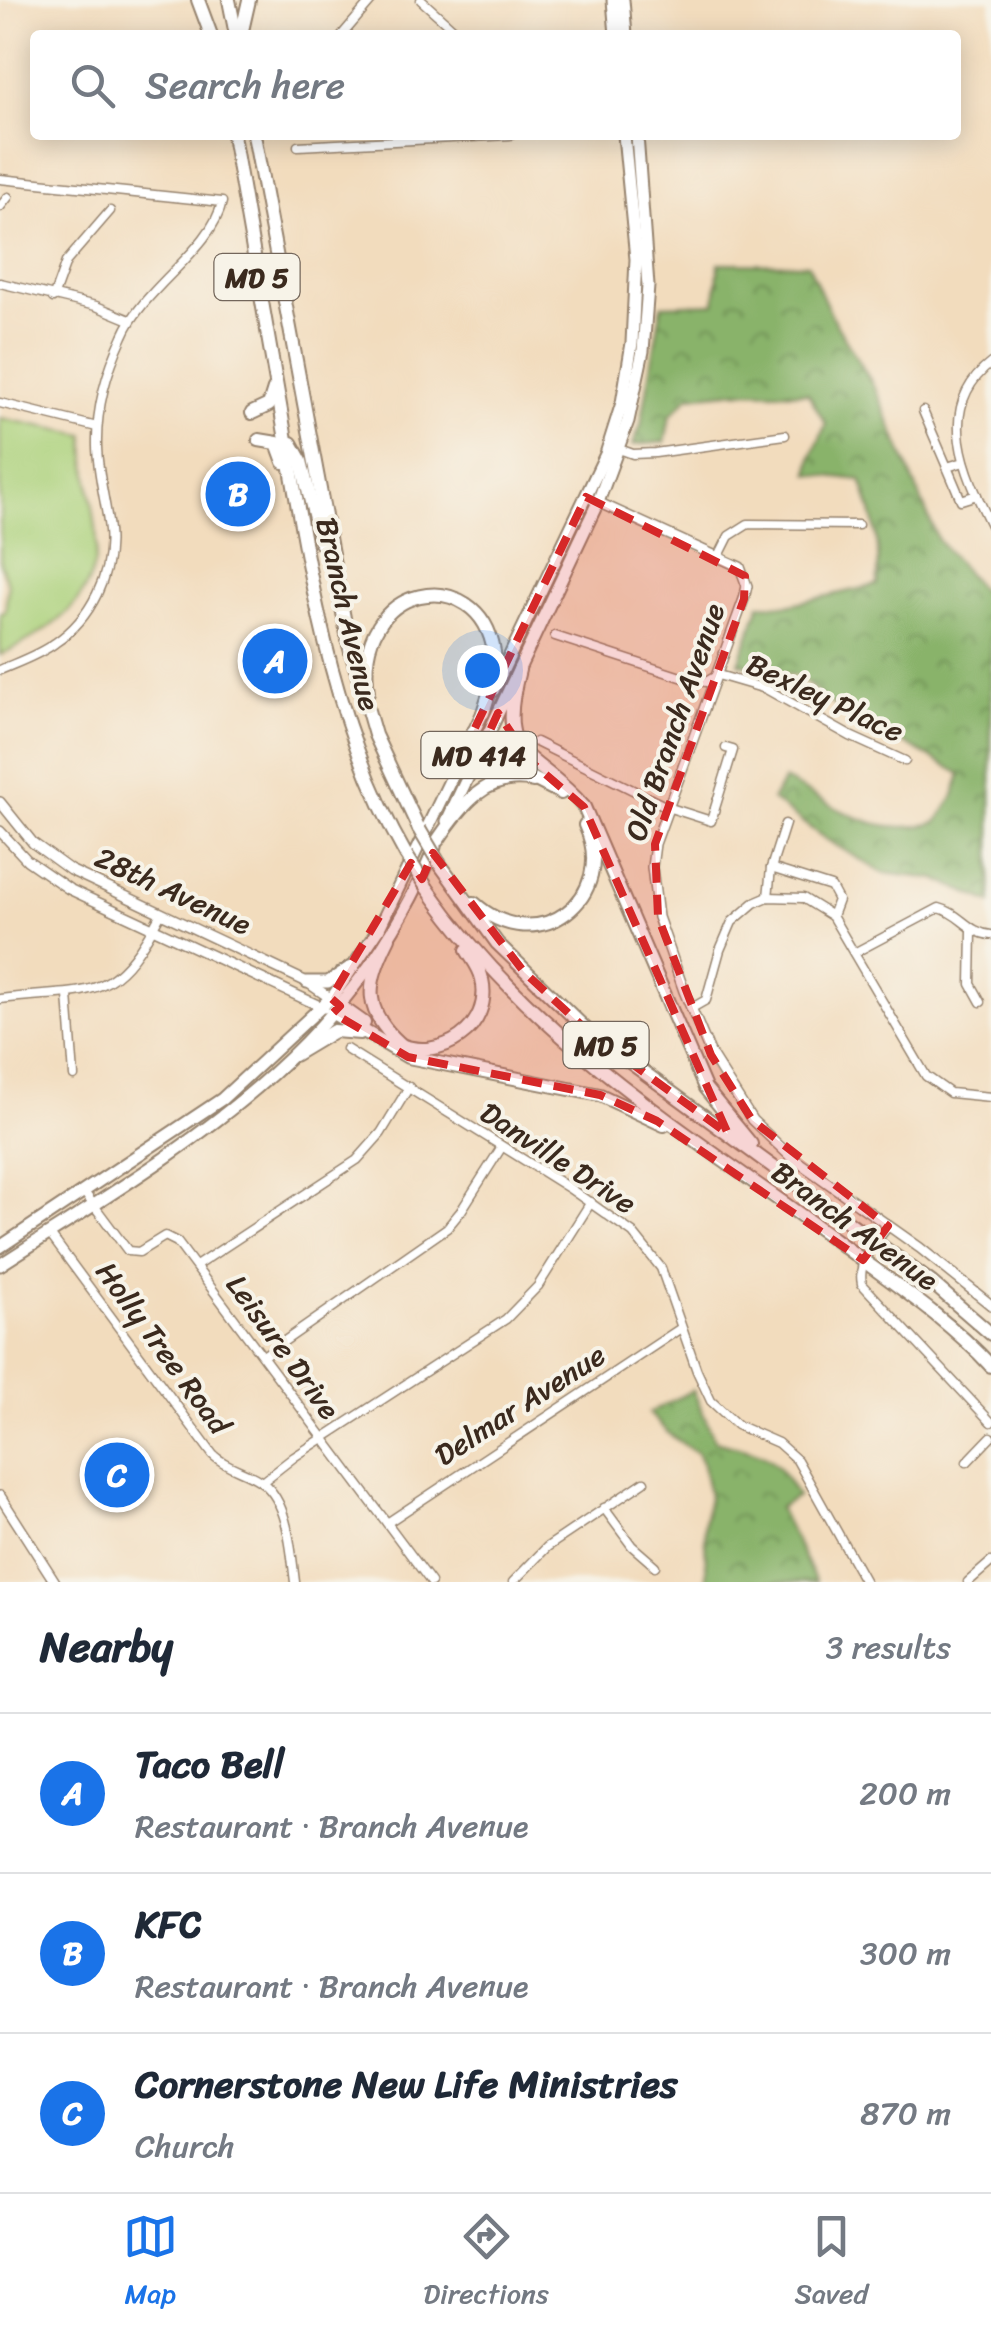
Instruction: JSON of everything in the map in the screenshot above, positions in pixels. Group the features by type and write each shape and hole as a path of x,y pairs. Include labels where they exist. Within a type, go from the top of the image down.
{"highway":[{"path":"198,0 211,30"},
{"path":"210,0 213,30"},
{"path":"229,0 237,30"},
{"path":"239,30 248,0"},
{"name":"Branch Avenue","path":"234,140 275,381 335,689 373,793 406,855 439,905 491,969 567,1044 863,1260 946,1324 991,1366"},
{"name":"Branch Avenue","path":"255,140 339,602 365,706 419,829 439,863 497,944 566,1012 646,1076 932,1283 991,1334"},
{"path":"280,408 291,381 287,322"},
{"path":"252,413 269,405 275,381"},
{"path":"286,438 301,461 339,602"},
{"path":"258,440 276,443 282,454 302,527"},
{"path":"388,762 368,691 366,662 379,622 403,601 438,595 461,602 480,617 495,654 495,673 483,713"},
{"path":"519,670 511,704 512,732 518,744 530,762 571,791 591,819 706,1088 746,1139 790,1178"},
{"path":"450,880 482,910 506,925 541,926 571,910 591,866 589,832 572,804 550,786 490,757 474,732"},
{"path":"438,840 466,801 489,786 523,779 550,786"},
{"path":"332,1006 404,1046 424,1050 452,1044 466,1034 480,1008 482,979 439,905"},
{"path":"389,938 373,975 370,996 377,1018 404,1046"},
{"path":"332,1006 367,1034 408,1056 600,1095 657,1121 739,1172"},
{"path":"294,1055 334,1031 367,1034"}],"main road":[{"path":"612,0 615,30"},
{"path":"625,4 626,30"},
{"name":"MD 414","path":"0,1265 161,1163 220,1120 294,1055 389,938 519,670 592,499 616,425 632,343 636,259 624,140"},
{"name":"MD 414","path":"0,1246 222,1099 332,1006 378,930 483,713 619,448 640,374 648,306 649,266 637,140"},
{"path":"307,982 336,978 360,959"}],"street":[{"path":"346,30 372,0"},
{"path":"422,0 455,30"},
{"path":"298,146 407,140"},
{"path":"0,178 222,202 211,229 130,320 105,385 98,428 98,468 109,539 100,587 88,610 69,632 39,653 0,670"},
{"path":"0,207 8,197"},
{"path":"53,298 68,258 110,211"},
{"path":"0,283 96,306 130,320"},
{"path":"991,363 972,382 960,405 958,433 964,462 991,525"},
{"path":"0,403 98,428"},
{"path":"923,411 961,500 977,494"},
{"path":"619,448 633,454 656,453 785,436"},
{"path":"946,467 964,462"},
{"path":"592,499 719,556 730,536 748,524 858,525"},
{"name":"Old Branch Avenue","path":"719,556 740,568 748,586 655,844 653,892 658,917 711,1054 752,1120 790,1156 991,1305"},
{"name":"Bexley Place","path":"554,636 690,680 706,682 718,674 766,689 850,736 905,761"},
{"path":"536,742 667,807 712,821 733,750 726,748"},
{"name":"28th Avenue","path":"0,802 19,830 51,859 307,982 332,1006"},
{"path":"768,897 771,868 784,824"},
{"name":"28th Avenue","path":"0,831 27,860 56,882 332,1006"},
{"path":"771,868 831,888 838,900 832,916"},
{"path":"692,1008 706,1000 732,922 754,903 768,897 804,898 832,916 926,1076 950,1093 991,1097"},
{"path":"854,954 936,909 955,914 972,931 991,935"},
{"path":"0,999 68,995 99,987 128,967 161,914"},
{"path":"972,931 970,984 981,1002"},
{"path":"68,995 74,1076"},
{"name":"Danville Drive","path":"346,1049 591,1202 648,1248 661,1268 711,1401 737,1425 778,1443 798,1460 865,1582"},
{"path":"196,1266 357,1160 381,1134 409,1088"},
{"path":"263,1356 446,1228 462,1212 501,1148"},
{"name":"Leisure Drive","path":"84,1192 128,1251 139,1252 168,1235 196,1266 431,1582"},
{"path":"295,1582 285,1524 279,1506 262,1482 506,1319 538,1286 591,1202"},
{"path":"888,1226 863,1260 862,1284 991,1422"},
{"name":"Holly Tree Road","path":"49,1233 213,1455 262,1482"},
{"name":"Delmar Avenue","path":"387,1523 681,1328"},
{"path":"967,1462 991,1437"},
{"path":"513,1582 547,1548 644,1482"},
{"path":"0,1496 55,1582"},
{"path":"604,1508 632,1546 656,1566"},
{"path":"968,1582 991,1562"}],"highlighted area":[{"path":"586,497 745,576 744,599 655,844 658,917 711,1055 752,1120 888,1226 863,1260 657,1121 600,1095 408,1057 333,1013 340,1006 331,998 411,863 422,879 433,853 524,972 590,1033 728,1134 584,807 530,761 498,713 482,748 473,732"}],"green space":[{"path":"719,263 808,264 832,317 876,390 938,540 991,601 991,903 936,879 883,873 824,838 772,800 784,780 858,818 895,827 915,826 937,822 953,798 961,774 827,701 800,677 739,663 760,604 787,605 877,585 876,532 861,480 809,474 826,424 808,393 739,391 689,396 670,416 665,442 633,445 641,425 662,305 715,303"},
{"path":"0,418 85,435 96,552 92,574 71,608 39,634 0,655 0,613 5,612 8,585 0,563"},
{"path":"693,1390 715,1441 765,1456 788,1481 797,1496 779,1508 816,1582 707,1582 704,1522 709,1497 703,1465 697,1453 670,1435 649,1413"}],"place":[{"name":"KFC","path":"238,494"},
{"name":"Taco Bell","path":"275,661"},
{"name":"Cornerstone New Life Ministries","path":"117,1475"}]}
